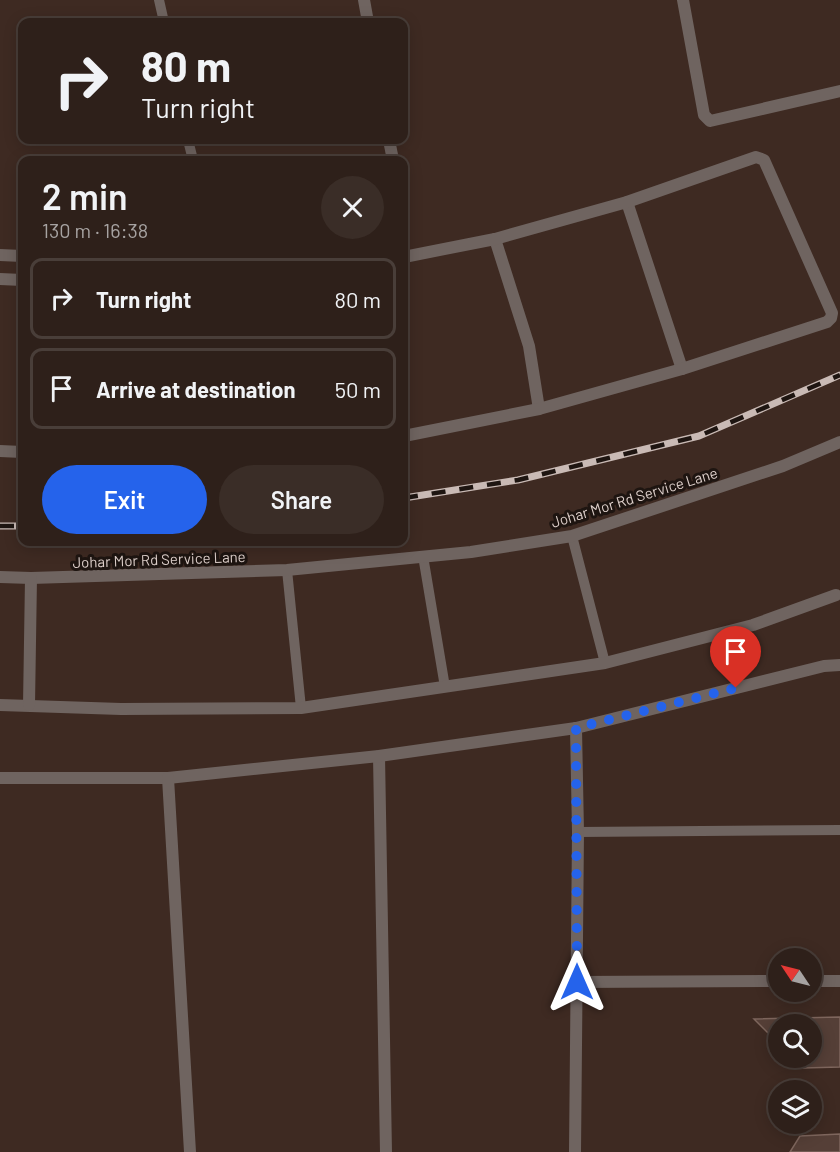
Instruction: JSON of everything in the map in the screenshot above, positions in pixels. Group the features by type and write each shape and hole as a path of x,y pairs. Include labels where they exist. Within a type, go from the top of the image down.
{"street":[{"path":"364,0 367,18"},
{"path":"683,0 704,115 710,121 840,91"},
{"path":"408,256 495,239 627,202 756,157 764,160 832,313 827,322 682,369 540,409 408,435"},
{"path":"627,202 682,369"},
{"path":"495,239 529,346 540,409"},
{"path":"0,255 18,256"},
{"path":"0,279 18,280"},
{"name":"Johar Mor Rd Service Lane","path":"0,577 287,570 471,552 572,536 783,466 840,442"},
{"path":"0,451 18,452"},
{"path":"29,705 31,578"},
{"path":"0,705 121,709 301,708 605,663 753,625 836,595"},
{"path":"0,778 168,778 379,756 576,728 824,666 840,665"},
{"path":"575,1152 578,832 576,728"},
{"path":"379,756 386,1152"},
{"path":"168,778 189,1152"},
{"path":"577,982 768,981"},
{"path":"822,981 840,981"}],"lane":[{"path":"159,0 163,18"},
{"path":"572,536 605,663"},
{"path":"423,556 445,687"},
{"path":"287,570 301,708"},
{"path":"578,832 840,830"}],"building":[{"path":"822,1017 840,1017 840,1067 822,1067"},
{"path":"754,1019 768,1019 768,1033"},
{"path":"840,1134 840,1152 790,1152 800,1136"}],"railway":[{"path":"408,497 518,480 699,436 840,375"},
{"path":"0,526 18,526"}],"route":[{"path":"577,982 576,728 736,688"}]}
